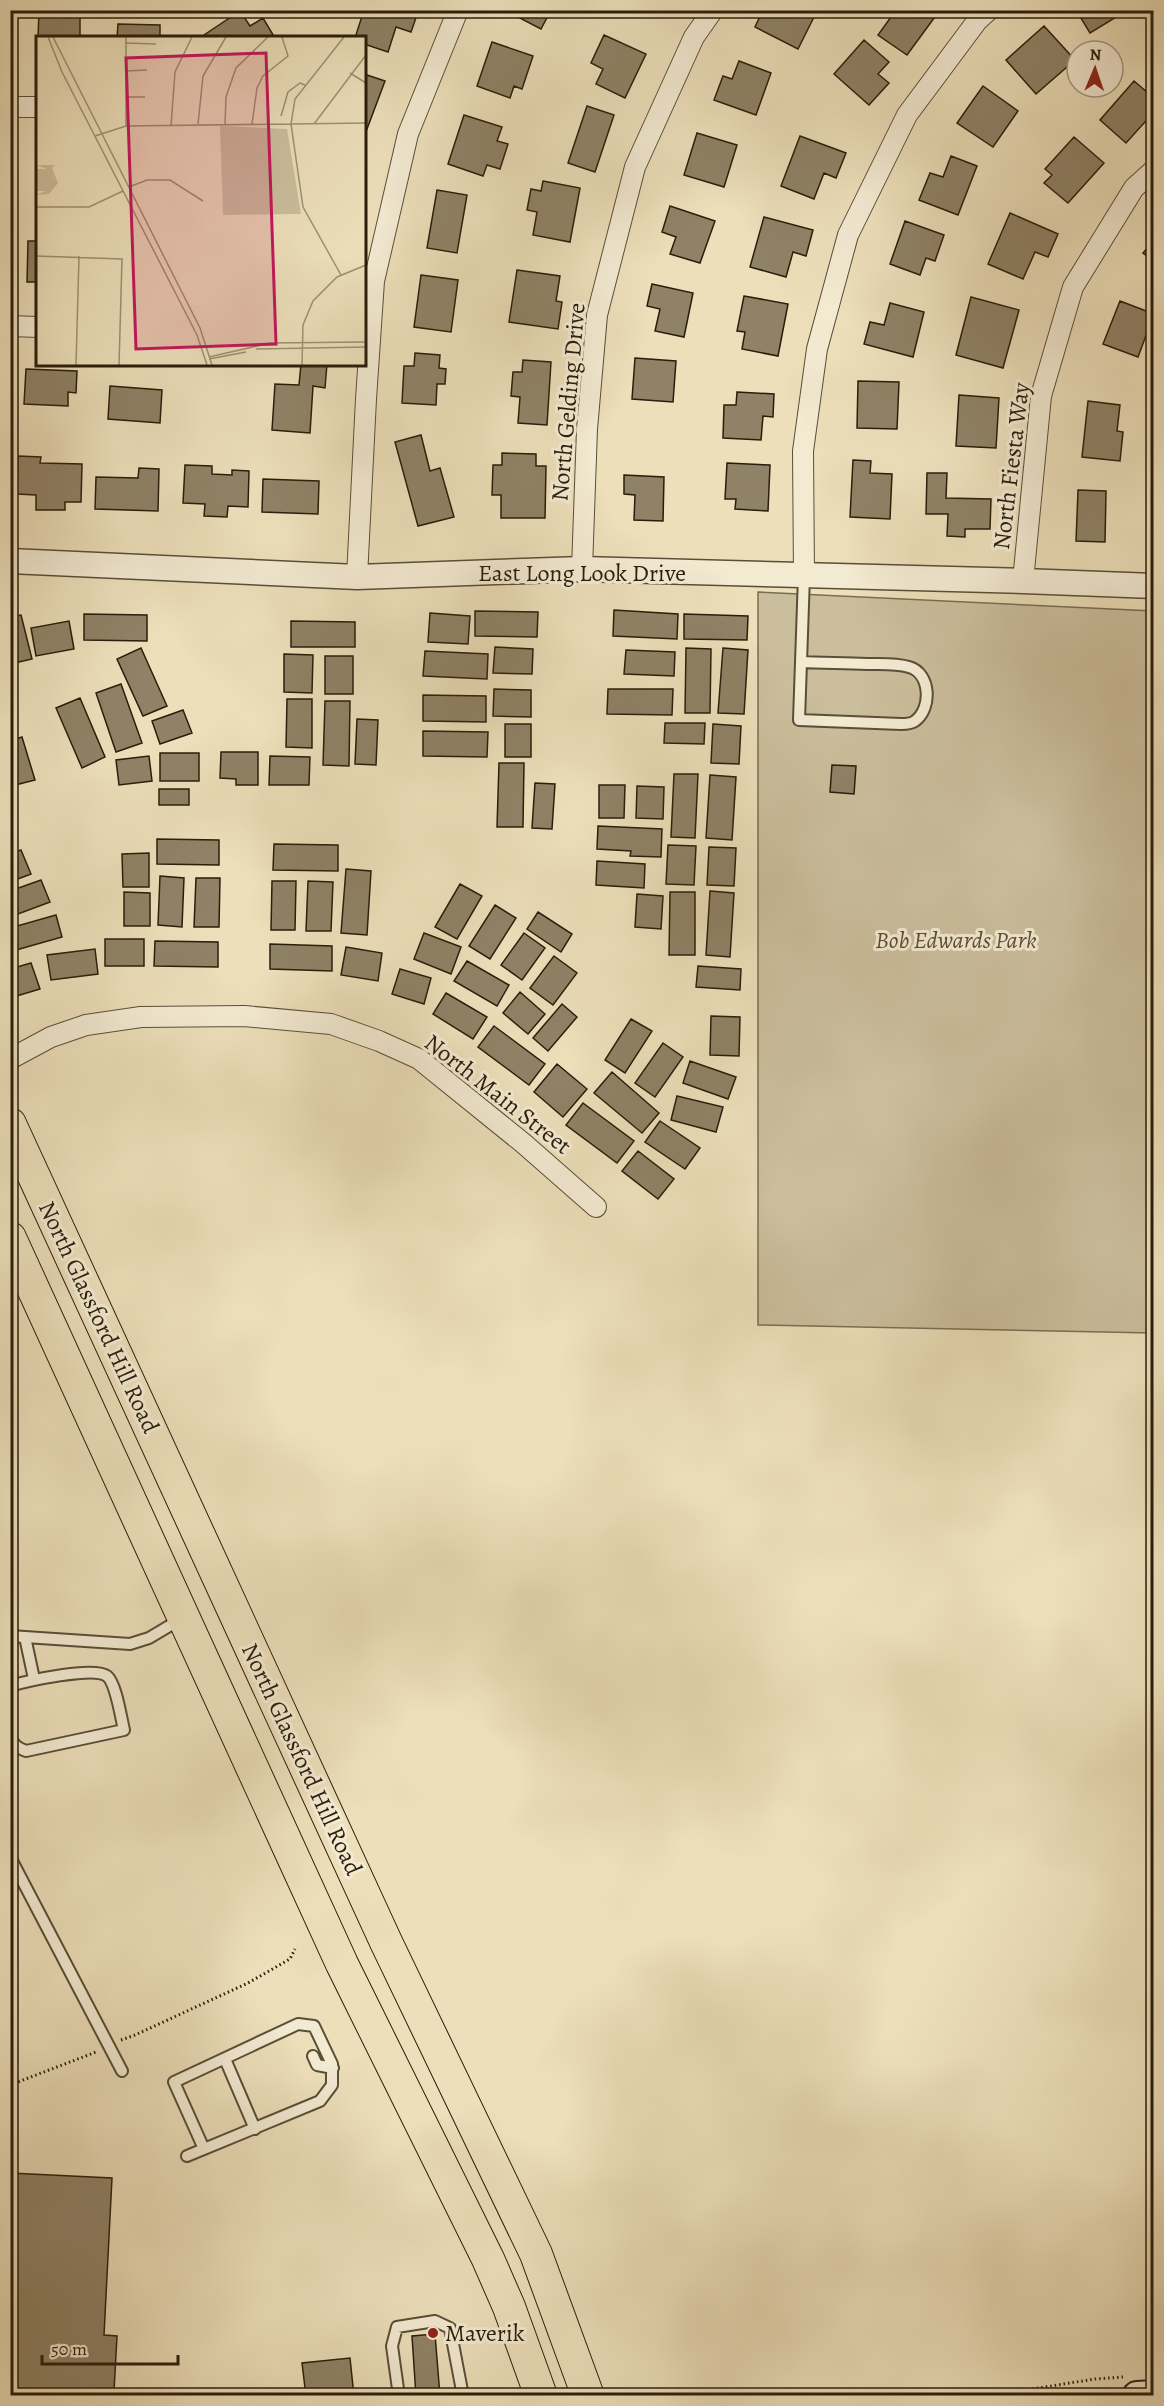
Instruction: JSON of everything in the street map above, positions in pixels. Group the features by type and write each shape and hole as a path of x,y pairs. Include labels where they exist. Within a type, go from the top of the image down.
{"main road":[{"name":"North Glassford Hill Road","path":"10,1124 386,1942 536,2254 588,2396"},
{"path":"10,1166 17,1177 48,1206"},
{"name":"North Glassford Hill Road","path":"10,1238 342,1964 488,2259 509,2307 541,2396"},
{"path":"1134,2386 1154,2395"}],"street":[{"path":"357,577 374,281 408,134 458,10"},
{"name":"North Gelding Drive","path":"582,569 586,429 597,315 635,167 694,37 713,10"},
{"path":"804,576 803,450 817,349 848,235 907,115 977,21 989,10"},
{"path":"10,107 36,107"},
{"name":"North Fiesta Way","path":"1023,580 1041,396 1073,287 1134,188 1154,170"},
{"path":"10,326 36,327"},
{"name":"East Long Look Drive","path":"10,561 357,577 582,569 1023,580 1154,586"},
{"name":"North Main Street","path":"10,1059 51,1037 86,1025 141,1017 244,1016 331,1024 379,1041 419,1059 523,1143 596,1207"}],"lane":[{"path":"801,662 895,664 911,667 920,673 926,686 927,698 923,713 914,722 901,724 800,720 801,662 804,576"},
{"path":"10,1636 130,1644 149,1638 184,1617"},
{"path":"25,1637 34,1679"},
{"path":"10,1686 34,1679 98,1672 108,1677 113,1683 124,1730 26,1752 18,1749 10,1736"},
{"path":"10,1857 122,2071"},
{"path":"297,2024 303,2037"},
{"path":"187,2156 204,2149 255,2128 320,2100 332,2085 333,2068 314,2026 297,2024 174,2082 204,2149"},
{"path":"313,2056 317,2065 333,2068"},
{"path":"225,2059 255,2128"},
{"path":"399,2396 392,2346 397,2327 435,2321 450,2328 462,2396"}],"path":[{"path":"123,2039 248,1983 290,1959 295,1949"},
{"path":"10,2085 97,2052"},
{"path":"988,2396 1095,2379 1134,2386"}],"green space":[{"name":"Bob Edwards Park","path":"758,592 1153,611 1153,1333 758,1325"}],"building":[{"path":"39,10 80,11 80,36 38,36"},
{"path":"364,10 414,10 418,12 411,32 396,27 388,52 366,45 366,36 356,36"},
{"path":"514,10 551,10 541,29 512,14"},
{"path":"763,10 775,10 782,14 783,10 812,10 816,13 798,49 755,27"},
{"path":"896,10 940,10 907,55 878,35"},
{"path":"1076,10 1126,10 1126,11 1090,33"},
{"path":"240,11 250,26 263,18 274,36 204,36"},
{"path":"118,24 160,25 160,36 117,36"},
{"path":"1044,26 1065,49 1065,69 1036,94 1006,60"},
{"path":"604,35 646,54 625,98 596,84 603,69 591,63"},
{"path":"864,40 889,62 878,74 889,83 869,105 834,74"},
{"path":"492,42 533,56 522,89 514,86 510,98 477,86"},
{"path":"739,61 771,73 756,115 714,100 723,76 732,79"},
{"path":"366,75 385,81 366,132"},
{"path":"1134,81 1154,98 1154,112 1126,143 1100,120 1118,99 1125,99 1125,91"},
{"path":"983,86 1018,111 993,147 957,123"},
{"path":"587,106 614,115 595,172 568,163"},
{"path":"464,115 502,127 497,141 508,144 500,169 487,165 483,176 448,164"},
{"path":"697,133 737,145 724,187 684,175"},
{"path":"800,136 846,153 836,178 824,173 814,199 781,186"},
{"path":"1074,137 1104,163 1068,203 1044,183 1052,175 1045,169"},
{"path":"951,156 977,166 958,215 919,200 930,173 943,177"},
{"path":"543,181 580,188 570,242 533,235 537,212 527,210 531,189 541,191"},
{"path":"437,190 467,195 457,253 427,248"},
{"path":"670,206 715,221 700,263 670,254 676,237 662,232"},
{"path":"1010,213 1058,234 1048,257 1035,252 1023,279 988,264"},
{"path":"764,217 813,230 806,256 793,252 786,277 750,267"},
{"path":"905,221 944,235 935,261 926,258 920,275 890,264"},
{"path":"1154,240 1154,261 1143,253"},
{"path":"28,241 36,241 36,282 27,282"},
{"path":"517,270 560,276 556,301 562,302 558,329 509,322"},
{"path":"421,275 458,280 451,332 414,327"},
{"path":"652,284 693,293 684,337 655,331 660,309 647,306"},
{"path":"744,296 788,304 778,356 742,349 745,332 737,331"},
{"path":"971,297 1019,310 1003,368 956,355"},
{"path":"1120,301 1154,314 1138,357 1103,344"},
{"path":"890,303 924,312 913,357 864,344 870,322 884,325"},
{"path":"415,353 440,355 439,368 446,369 445,384 437,384 436,405 402,403 404,366 414,366"},
{"path":"635,358 676,361 673,402 632,399"},
{"path":"523,360 551,362 547,425 518,423 520,397 511,396 513,372 522,372"},
{"path":"301,366 327,366 325,388 313,386 310,433 272,430 275,384 299,385"},
{"path":"26,369 77,371 76,393 68,392 68,406 24,404"},
{"path":"858,381 899,382 897,429 857,428"},
{"path":"110,386 162,390 160,423 108,419"},
{"path":"737,392 774,394 773,417 763,416 761,440 723,438 724,405 736,405"},
{"path":"959,395 999,398 996,448 956,446"},
{"path":"1088,401 1120,405 1117,431 1123,432 1120,461 1082,457"},
{"path":"421,435 430,471 440,468 454,517 418,526 395,442"},
{"path":"502,453 536,454 536,466 546,466 545,518 501,518 501,495 492,495 493,465 502,465"},
{"path":"18,456 41,457 40,463 82,464 81,502 65,502 65,510 36,510 36,495 17,494"},
{"path":"853,460 871,461 870,473 892,474 890,519 850,517"},
{"path":"727,463 770,465 768,511 735,509 736,499 725,499"},
{"path":"185,465 212,466 212,474 232,475 232,470 249,471 248,507 228,506 227,517 204,516 205,504 183,503"},
{"path":"139,468 159,469 158,511 95,509 96,477 138,478"},
{"path":"927,473 947,473 946,498 991,499 990,529 965,529 965,537 947,536 948,514 926,514"},
{"path":"624,475 664,477 663,521 634,520 635,495 624,494"},
{"path":"263,479 319,481 318,514 262,512"},
{"path":"1078,490 1106,491 1105,542 1076,541"},
{"path":"614,610 678,614 677,639 613,636"},
{"path":"475,611 538,612 537,637 475,636"},
{"path":"430,613 470,616 468,644 428,642"},
{"path":"84,614 147,615 147,641 84,640"},
{"path":"684,614 748,616 747,640 684,639"},
{"path":"21,615 32,659 10,664 10,617"},
{"path":"69,621 74,649 36,656 31,628"},
{"path":"291,621 355,622 355,647 291,647"},
{"path":"495,647 533,649 532,674 493,673"},
{"path":"141,648 167,706 143,716 117,659"},
{"path":"686,648 711,649 710,713 685,713"},
{"path":"723,648 748,650 744,714 718,713"},
{"path":"626,650 675,652 674,676 624,674"},
{"path":"425,651 488,654 487,679 423,676"},
{"path":"284,654 313,655 312,693 284,692"},
{"path":"325,656 353,656 353,694 325,694"},
{"path":"121,684 142,743 116,752 96,693"},
{"path":"494,689 531,690 531,717 493,716"},
{"path":"608,689 673,689 672,715 607,714"},
{"path":"423,695 486,696 486,722 423,721"},
{"path":"80,698 105,757 82,768 56,708"},
{"path":"287,699 312,699 312,748 286,747"},
{"path":"325,701 350,701 349,766 323,765"},
{"path":"183,710 192,733 160,744 152,721"},
{"path":"357,719 378,720 376,765 355,764"},
{"path":"665,723 705,723 704,744 664,743"},
{"path":"505,724 531,724 531,757 505,757"},
{"path":"713,724 741,726 739,764 711,763"},
{"path":"423,731 488,732 487,757 423,756"},
{"path":"22,737 35,780 15,785 10,772 10,741"},
{"path":"221,752 258,752 258,785 236,785 236,779 220,778"},
{"path":"160,753 199,753 199,781 160,781"},
{"path":"149,756 152,781 119,785 116,760"},
{"path":"270,756 310,757 309,785 269,785"},
{"path":"499,763 524,763 523,827 497,827"},
{"path":"832,765 856,766 854,794 830,792"},
{"path":"674,774 698,774 695,838 671,837"},
{"path":"710,775 736,777 732,840 706,838"},
{"path":"535,783 555,784 552,829 532,828"},
{"path":"599,785 625,785 624,818 599,818"},
{"path":"637,786 664,787 663,819 636,818"},
{"path":"159,789 189,789 189,805 159,805"},
{"path":"598,826 662,829 661,857 630,856 631,851 597,849"},
{"path":"157,839 219,840 219,865 157,864"},
{"path":"274,844 338,845 338,871 273,870"},
{"path":"668,845 696,846 694,885 666,884"},
{"path":"709,847 736,848 734,886 707,885"},
{"path":"21,850 31,874 10,882 10,854"},
{"path":"149,853 149,887 123,887 122,854"},
{"path":"597,861 645,864 644,888 596,885"},
{"path":"346,869 371,871 367,935 341,933"},
{"path":"160,876 184,878 182,927 158,925"},
{"path":"196,878 220,878 219,927 194,927"},
{"path":"41,880 50,902 10,917 10,891"},
{"path":"272,881 296,881 295,930 271,930"},
{"path":"308,881 333,882 331,931 306,931"},
{"path":"460,884 482,896 457,939 435,927"},
{"path":"710,891 734,893 730,957 706,955"},
{"path":"124,892 150,893 150,926 124,926"},
{"path":"670,892 695,892 695,955 669,955"},
{"path":"637,894 663,896 661,929 635,927"},
{"path":"495,905 516,918 490,959 469,946"},
{"path":"538,912 572,934 561,952 527,929"},
{"path":"56,915 62,937 16,950 10,928"},
{"path":"424,933 461,947 451,974 414,959"},
{"path":"524,933 545,948 522,980 501,965"},
{"path":"105,939 144,939 144,966 105,966"},
{"path":"155,941 218,942 218,967 154,966"},
{"path":"270,944 332,946 332,971 270,969"},
{"path":"346,947 382,953 378,981 341,975"},
{"path":"95,949 98,974 51,980 47,955"},
{"path":"554,956 577,973 553,1005 530,988"},
{"path":"467,961 509,985 497,1006 454,981"},
{"path":"31,963 40,989 10,998 10,969"},
{"path":"698,966 741,969 740,990 696,987"},
{"path":"400,969 431,978 424,1004 392,994"},
{"path":"520,992 545,1014 528,1034 503,1013"},
{"path":"446,993 487,1017 473,1039 433,1014"},
{"path":"562,1004 577,1017 548,1051 533,1038"},
{"path":"711,1016 740,1017 739,1056 710,1055"},
{"path":"631,1019 652,1031 625,1073 605,1060"},
{"path":"494,1026 545,1064 529,1085 478,1047"},
{"path":"663,1043 683,1057 655,1097 635,1083"},
{"path":"690,1061 736,1077 728,1099 683,1083"},
{"path":"557,1064 587,1089 563,1117 534,1092"},
{"path":"612,1072 659,1113 642,1133 594,1093"},
{"path":"677,1096 723,1107 716,1132 671,1120"},
{"path":"583,1103 634,1141 617,1163 566,1125"},
{"path":"660,1121 700,1148 685,1169 645,1142"},
{"path":"638,1151 674,1179 658,1199 622,1171"},
{"path":"10,2173 112,2178 104,2335 117,2336 114,2391 100,2390 100,2396 11,2396"},
{"path":"435,2334 440,2396 416,2396 412,2336"},
{"path":"350,2358 354,2396 306,2396 302,2363"}],"place":[{"name":"Maverik","path":"433,2333"}]}
